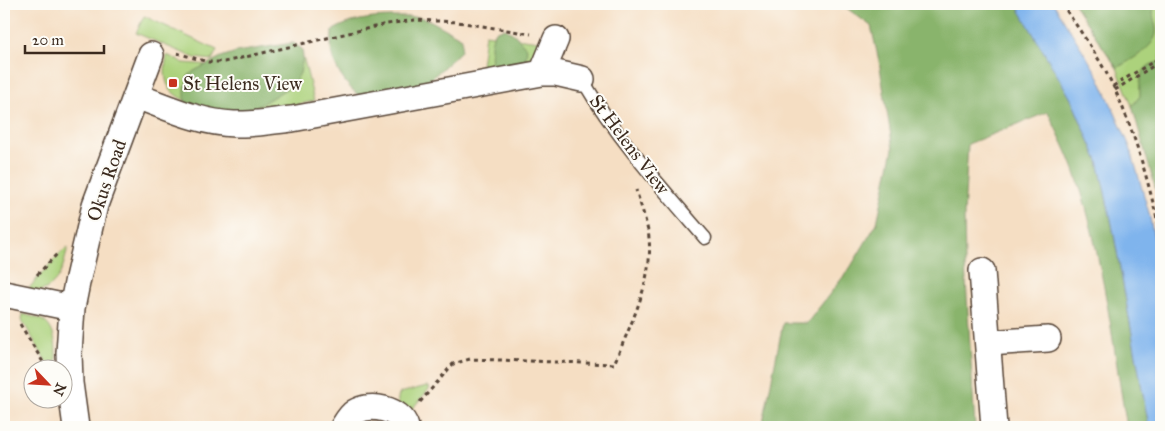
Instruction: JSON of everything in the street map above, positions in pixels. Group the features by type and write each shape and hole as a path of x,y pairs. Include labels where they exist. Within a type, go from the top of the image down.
{"street":[{"path":"542,73 556,39"},
{"name":"Okus Road","path":"76,427 70,383 69,353 72,308 86,239 98,196 151,55"},
{"name":"St Helens View","path":"136,96 207,120 233,124 257,124 300,118 542,73 556,73 582,78"},
{"path":"982,271 994,427"},
{"path":"12,295 72,308"},
{"path":"988,343 1048,338"},
{"path":"343,427 355,412 371,408 390,412 404,424"}],"lane":[{"name":"St Helens View","path":"582,78 607,120 635,157 705,238"}],"path":[{"path":"1062,4 1115,90 1140,154 1161,237"},
{"path":"1161,12 1161,29"},
{"path":"151,55 156,44 193,59 208,62 224,62 387,24 415,20 458,22 556,39"},
{"path":"1113,86 1161,59"},
{"path":"1115,90 1161,59"},
{"path":"404,424 453,364 470,359 614,364 643,293 647,265 648,232 636,188"},
{"path":"41,358 17,318 12,295 21,291 57,254 68,236 86,239"}],"green space":[{"path":"841,4 1023,4 1071,99 1098,161 1112,224 1149,427 1127,427 1107,304 1090,223 1074,169 1048,112 968,144 964,215 965,264 975,427 760,427 763,423 783,323 807,323 850,268 877,223 893,149 879,61 871,26"},
{"path":"1074,4 1161,4 1161,208 1136,116 1117,68"},
{"path":"1074,4 1157,4 1153,11 1156,30 1154,40 1140,54 1117,68"},
{"path":"144,16 217,50 212,60 195,58 136,33"},
{"path":"419,17 431,21 462,38 461,51 417,92 358,95 349,87 336,67 331,52 332,31 352,22 374,18"},
{"path":"505,28 515,35 527,49 525,64 492,78 491,44 494,32"},
{"path":"485,34 539,41 535,64 480,74"},
{"path":"293,43 302,49 303,57 300,73 294,84 255,108 239,115 185,106 185,89 188,76 194,71 221,57 236,52"},
{"path":"299,52 304,60 314,101 267,110 235,112 219,110 183,100 172,91 165,77 167,55 184,63 227,66"},
{"path":"1161,62 1161,208 1132,106 1140,96 1142,73 1154,63"},
{"path":"68,247 63,267 56,281 43,290 23,295 58,255"},
{"path":"23,314 35,317 47,324 51,329 55,342 56,358 44,358 22,320"},
{"path":"427,386 430,388 411,410 406,412 400,406 398,399 400,393"}],"water":[{"path":"1016,4 1054,4 1099,77 1130,147 1149,213 1161,272 1161,427 1149,427 1112,224 1098,161 1071,99"}],"place":[{"name":"St Helens View","path":"173,83"}]}
